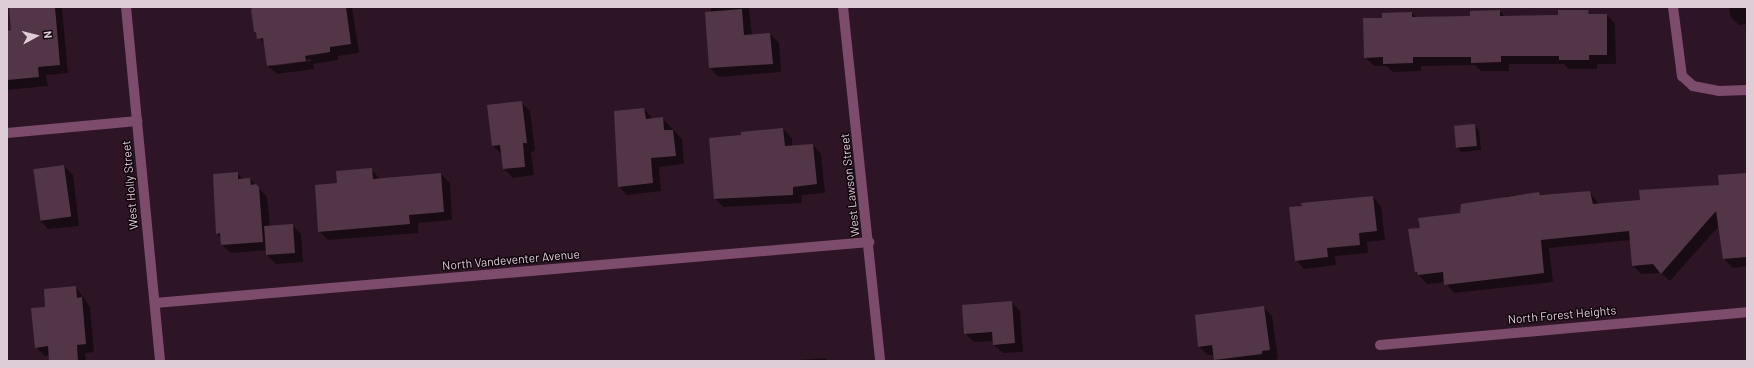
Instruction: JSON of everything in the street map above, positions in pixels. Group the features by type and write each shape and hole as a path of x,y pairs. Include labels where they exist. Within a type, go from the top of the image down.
{"street":[{"name":"West Holly Street","path":"126,7 160,361"},
{"name":"West Lawson Street","path":"843,7 869,242 880,361"},
{"path":"1673,7 1682,76 1693,86 1719,91 1747,90"},
{"path":"7,133 137,120"},
{"name":"North Vandeventer Avenue","path":"154,304 869,242"},
{"name":"North Forest Heights","path":"1380,345 1747,312"}],"building":[{"path":"9,7 55,7 60,65 38,67 39,77 7,80 7,31 11,30"},
{"path":"254,7 346,7 351,44 330,47 330,52 305,56 306,61 267,66 263,38 257,39 256,32 254,32 251,9"},
{"path":"742,9 744,35 770,33 773,64 709,68 705,12"},
{"path":"1500,10 1500,16 1558,15 1558,10 1588,10 1589,14 1607,14 1607,55 1589,55 1589,60 1559,60 1559,56 1501,56 1501,62 1471,63 1471,57 1413,57 1413,63 1383,64 1383,57 1364,58 1363,18 1382,18 1382,13 1412,12 1412,17 1470,16 1470,11"},
{"path":"522,101 527,143 523,143 525,167 503,169 500,145 492,146 487,105"},
{"path":"644,108 646,119 663,117 664,130 673,130 676,156 651,158 653,183 618,187 614,111"},
{"path":"1475,124 1477,146 1456,148 1454,126"},
{"path":"783,128 785,146 813,144 817,184 793,187 793,195 714,199 709,138 741,135 741,132"},
{"path":"64,165 71,216 41,221 33,169"},
{"path":"372,168 373,179 441,173 444,212 409,215 410,224 318,232 315,185 337,183 336,171"},
{"path":"238,172 238,179 250,178 251,185 256,184 259,187 263,242 221,245 220,233 216,234 213,174"},
{"path":"1747,173 1747,257 1723,259 1716,211 1661,274 1653,264 1632,266 1629,231 1541,240 1544,273 1444,285 1443,272 1418,275 1417,272 1415,272 1408,229 1420,228 1418,218 1460,213 1461,204 1539,192 1540,195 1590,191 1593,204 1640,200 1639,190 1719,185 1718,175"},
{"path":"1373,196 1377,231 1359,233 1360,245 1327,248 1328,257 1295,261 1289,207 1302,206 1301,203"},
{"path":"293,224 295,253 266,255 264,226"},
{"path":"76,286 77,298 82,297 86,344 77,345 78,361 49,361 48,346 35,348 31,308 45,307 44,289"},
{"path":"1012,301 1015,343 993,345 992,332 964,334 962,305"},
{"path":"1264,306 1270,350 1262,351 1262,354 1214,360 1212,345 1198,347 1195,315"}]}
